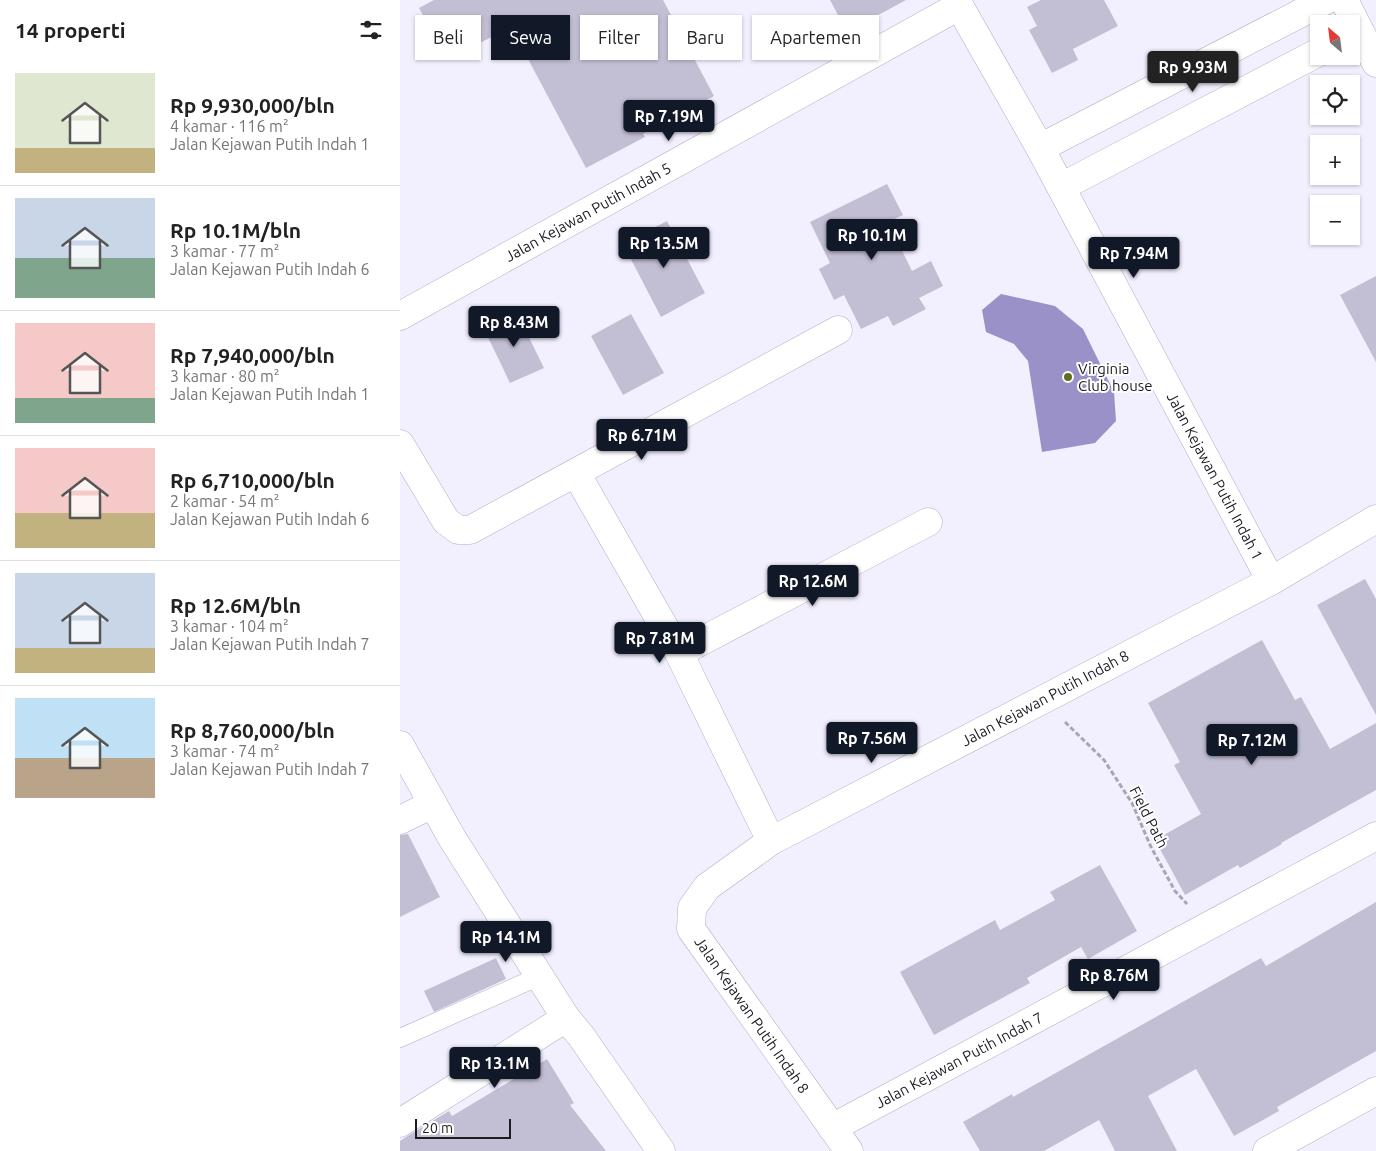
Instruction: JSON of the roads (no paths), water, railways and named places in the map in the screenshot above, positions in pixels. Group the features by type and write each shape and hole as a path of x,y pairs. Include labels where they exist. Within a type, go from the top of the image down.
{"street":[{"path":"1040,148 1326,0"},
{"path":"1344,0 1362,28 1376,63"},
{"name":"Jalan Kejawan Putih Indah 1","path":"958,3 1040,148 1271,581"},
{"name":"Jalan Kejawan Putih Indah 5","path":"400,316 958,3"},
{"path":"1061,187 1310,57"},
{"path":"400,444 446,521 458,530 470,530 838,330"},
{"path":"576,473 679,653 771,841"},
{"name":"Jalan Kejawan Putih Indah 8","path":"849,1151 691,929 692,908 707,886 771,841 1271,581 1376,519"},
{"path":"679,653 928,522"},
{"path":"400,745 452,838 566,1018 581,1036 661,1151"},
{"path":"400,820 433,804"},
{"name":"Jalan Kejawan Putih Indah 7","path":"832,1128 1376,836"},
{"path":"400,1123 566,1018"},
{"path":"1267,1151 1376,1091"}],"lane":[{"path":"400,1038 540,976"}],"place":[{"name":"Virginia Club house","path":"1068,377"}]}
